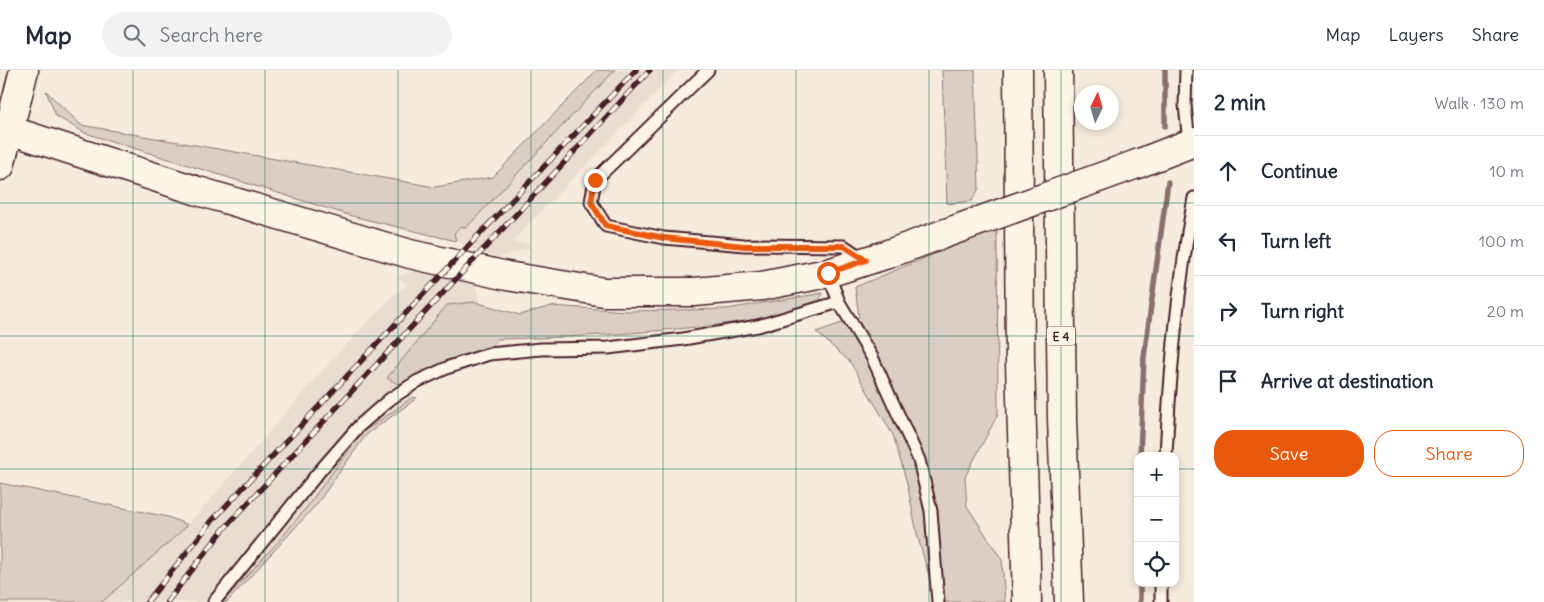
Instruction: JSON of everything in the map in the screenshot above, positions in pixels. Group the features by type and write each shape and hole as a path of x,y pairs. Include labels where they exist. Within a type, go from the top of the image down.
{"main road":[{"path":"0,166 24,70"},
{"path":"1018,70 1020,362 1027,602"},
{"name":"E 4","path":"1058,70 1062,418 1069,602"},
{"path":"9,130 208,194 410,254 507,276 604,292 694,292 762,286 828,273 1192,143"}],"lane":[{"path":"708,70 595,180 591,202 606,226 664,238 744,246 844,246 877,257"},
{"path":"1186,70 1185,106 1192,143"},
{"path":"1166,452 1169,397 1184,248 1194,198"},
{"path":"828,273 839,302 872,357 918,460 932,511 938,602"},
{"path":"214,602 318,473 359,426 390,399 418,381 449,367 489,354 541,349 608,348 683,339 758,326 839,302"},
{"path":"1161,602 1162,587"}],"shaded area":[{"path":"597,70 615,70 466,228 461,226 454,233 456,241 352,216 85,133 56,116 46,91 81,125 435,187 493,177"},
{"path":"615,70 678,70 512,242 529,244 530,248 491,259 456,241 454,233 461,226 466,228"},
{"path":"942,70 975,70 979,188 972,201 947,204"},
{"path":"997,228 998,414 965,477 967,506 1002,560 1005,602 932,602 931,583 917,534 907,483 893,435 850,362 816,332 859,317 855,287"},
{"path":"434,264 473,275 480,304 475,302 387,377 413,397 374,425 362,431 306,508 223,602 102,602 188,525 336,355 391,298 407,285 397,277"},
{"path":"823,293 817,305 765,318 609,335 497,339 493,345 398,384 387,378 447,305 475,302 520,315 551,306 628,311 726,309"},
{"path":"413,397 417,398 366,435 316,505 227,602 223,602 306,508 363,431"},
{"path":"0,483 168,517 188,525 102,602 0,602"}],"waterway":[{"path":"1165,70 1165,126"},
{"path":"1140,452 1144,357 1168,182"},
{"path":"1140,587 1140,602"}],"railway":[{"path":"147,602 211,522 474,240 636,70"},
{"path":"167,602 223,530 650,70"}],"route":[{"path":"595,180 591,202 606,226 664,238 744,246 844,246 866,260 828,273"}]}
